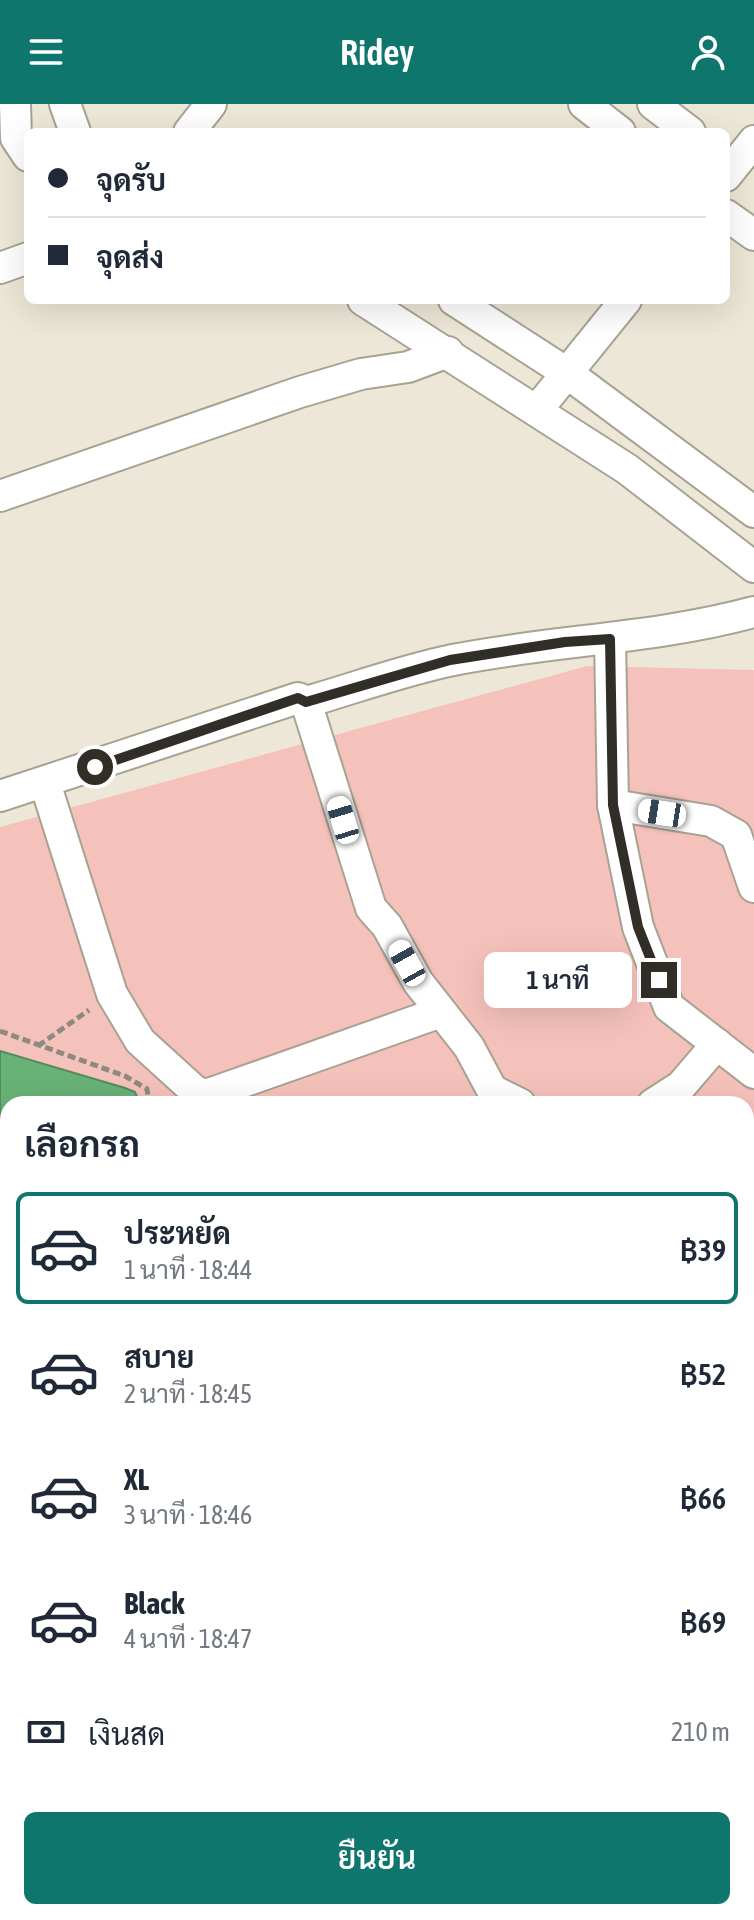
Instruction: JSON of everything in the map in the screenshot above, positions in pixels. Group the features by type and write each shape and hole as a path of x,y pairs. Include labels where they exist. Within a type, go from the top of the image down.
{"street":[{"path":"15,104 16,138 24,150"},
{"path":"65,104 74,128"},
{"path":"192,128 211,104"},
{"path":"584,104 615,128"},
{"path":"653,104 685,128"},
{"path":"735,170 754,141"},
{"path":"730,218 754,235"},
{"path":"0,268 24,259"},
{"path":"370,304 627,469 754,567"},
{"path":"460,304 567,373 754,512"},
{"path":"537,410 623,304"},
{"path":"0,496 286,397 361,374 408,367 448,352"},
{"path":"0,796 298,698 306,702 450,660 565,642 645,636 754,612"},
{"path":"610,639 613,805 638,927 669,1007 754,1073"},
{"path":"306,702 371,908 387,926 418,982 469,1047 492,1090 504,1096"},
{"path":"45,783 112,994 140,1041 195,1091 206,1095 441,1012"},
{"path":"613,805 711,821 736,835 754,887"},
{"path":"665,1096 681,1086 717,1044"}],"path":[{"path":"37,1046 112,994"},
{"path":"0,1031 125,1076 147,1089 148,1096"}],"shaded area":[{"path":"587,666 754,670 754,1096 0,1096 0,827"},
{"path":"0,1051 125,1088 137,1096 0,1096"}],"route":[{"path":"95,767 298,698 306,702 450,660 565,642 610,639 613,805 638,927 659,980"}]}
